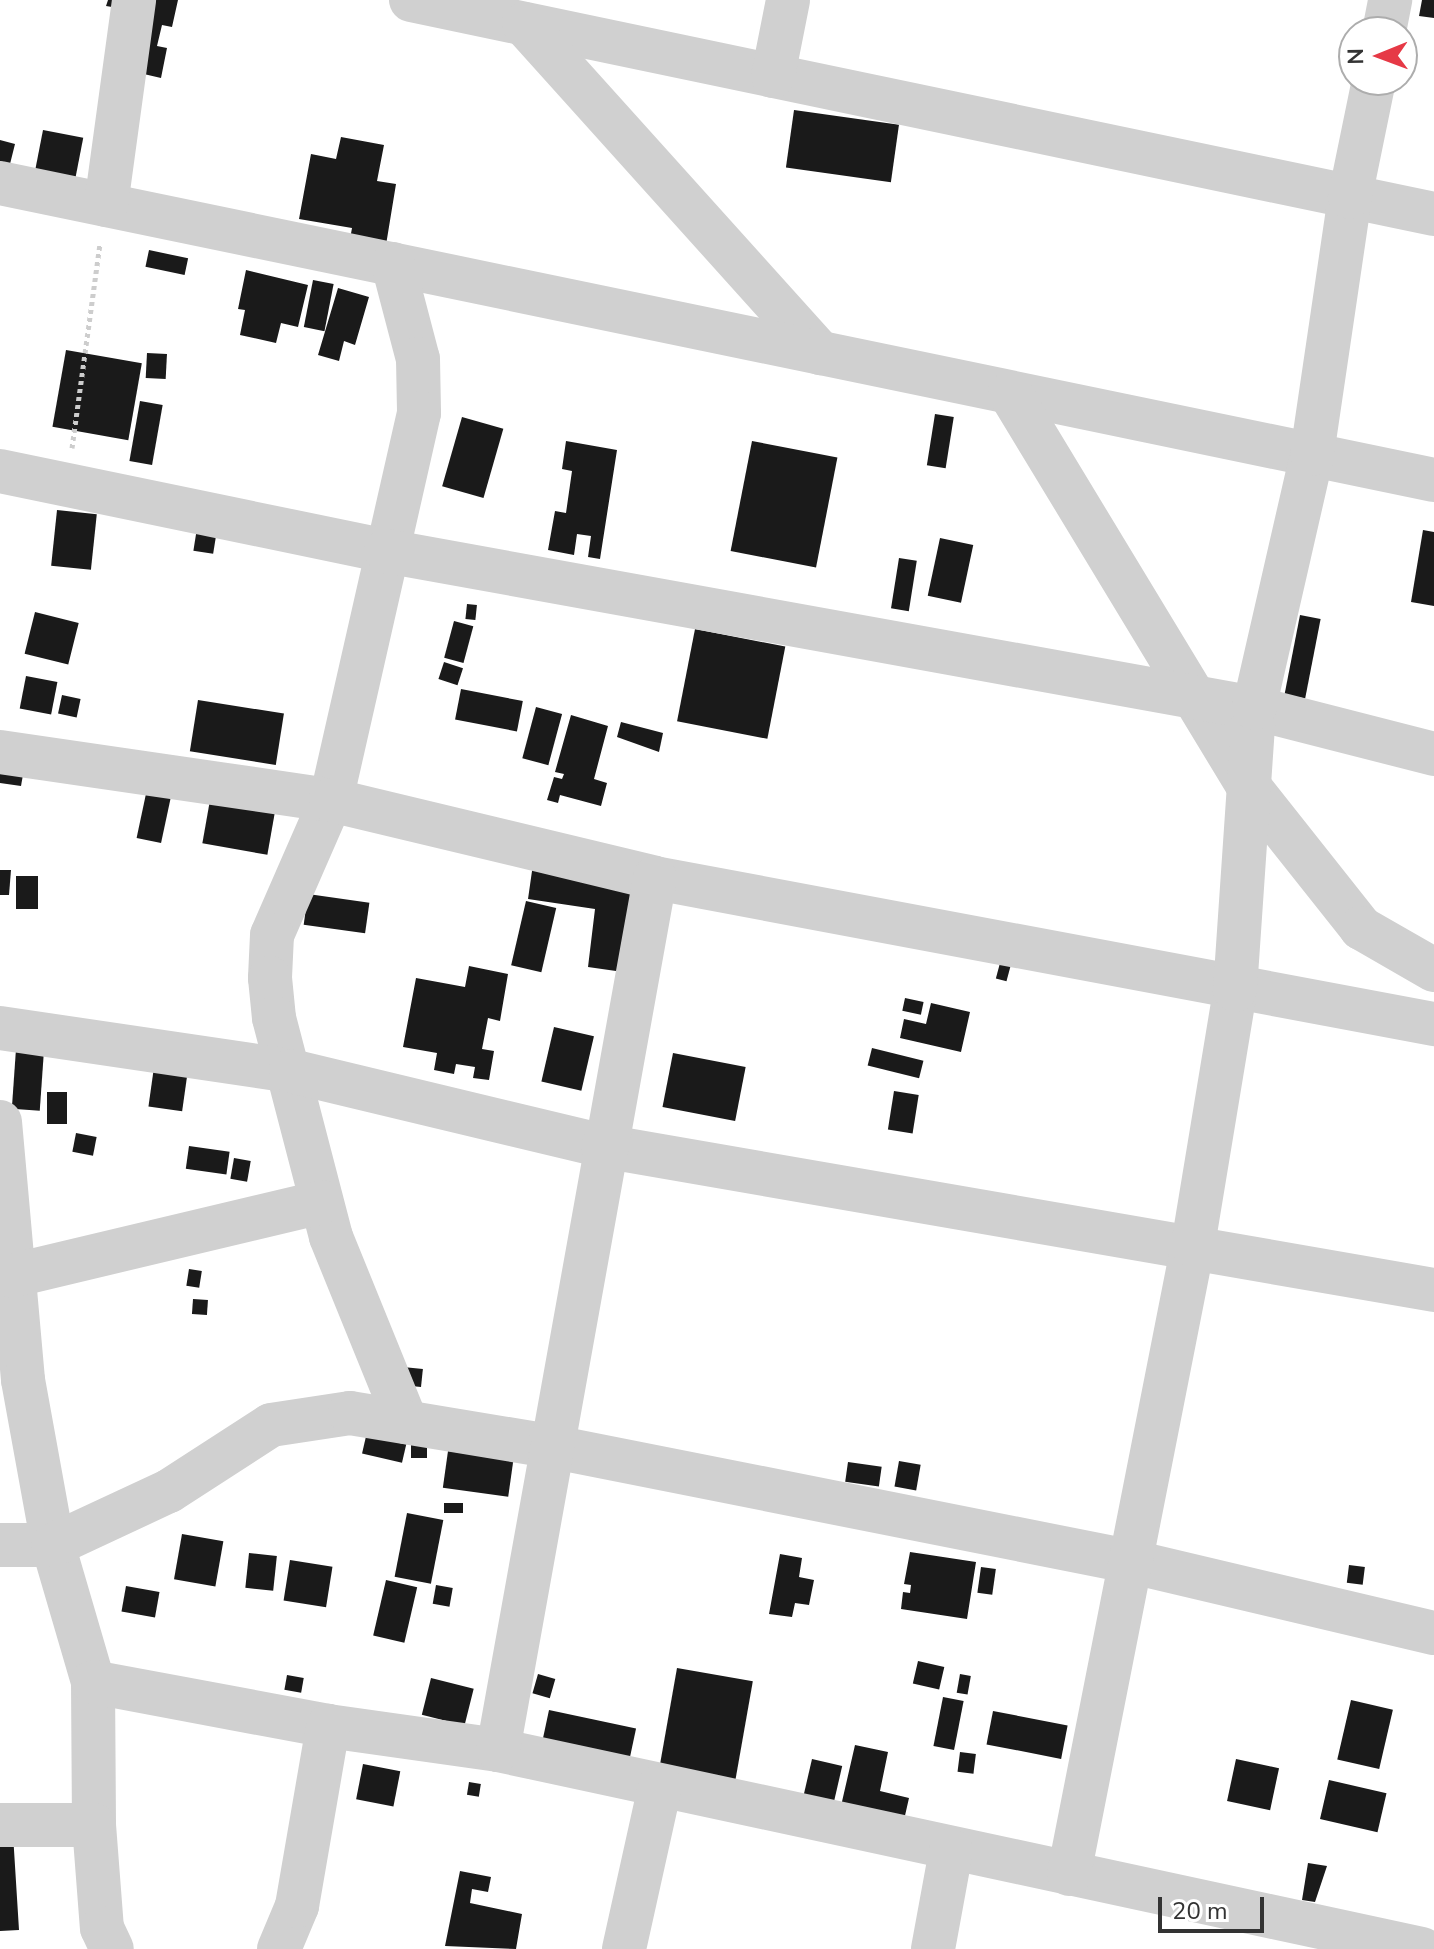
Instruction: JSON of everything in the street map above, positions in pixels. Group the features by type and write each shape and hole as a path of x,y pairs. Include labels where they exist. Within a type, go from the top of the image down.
{"street":[{"path":"106,205 134,0"},
{"path":"411,0 1434,214"},
{"path":"773,76 788,0"},
{"path":"524,24 820,353"},
{"path":"1069,1874 1133,1562 1193,1245 1235,990 1254,708 1312,454 1350,197 1371,96"},
{"path":"0,183 1434,480"},
{"path":"393,264 418,359 419,413 331,800 272,935 274,1018 291,1071 321,1202 406,1422"},
{"path":"1010,393 1247,784 1361,928 1434,970"},
{"path":"0,471 386,551 1254,708 1434,754"},
{"path":"0,752 331,800 655,878 1235,990 1434,1024"},
{"path":"498,1750 603,1146 655,878"},
{"path":"0,1028 291,1071 603,1146 1193,1245 1434,1290"},
{"path":"0,1122 8,1295 53,1545 93,1682 94,1825 102,1928 112,1949"},
{"path":"8,1295 321,1202"},
{"path":"0,1545 53,1545 169,1491 271,1425 350,1413 549,1446 1133,1562 1434,1633"},
{"path":"93,1682 328,1726 498,1750 951,1851 1069,1874 1280,1934 1422,1949"},
{"path":"279,1949 297,1906 328,1726"},
{"path":"624,1949 660,1786"},
{"path":"0,1825 94,1825"},
{"path":"933,1949 951,1851"}],"path":[{"path":"67,485 106,205"}],"building":[{"path":"108,0 178,0 172,27 162,25 157,46 167,48 161,78 105,65 118,8 106,6"},
{"path":"1422,0 1434,0 1434,18 1419,16"},
{"path":"794,110 899,125 891,182 786,167"},
{"path":"43,130 83,138 75,180 35,172"},
{"path":"341,137 384,145 377,181 396,184 386,245 350,239 352,228 299,219 311,154 336,159"},
{"path":"0,140 15,144 10,164 0,161"},
{"path":"149,250 188,258 185,275 145,267"},
{"path":"246,270 308,285 298,327 281,323 276,343 240,335 245,310 238,309"},
{"path":"313,280 334,284 324,331 304,327"},
{"path":"338,288 369,297 355,345 344,341 339,361 318,355"},
{"path":"66,350 142,363 128,440 52,427"},
{"path":"147,353 167,354 166,379 146,378"},
{"path":"140,401 163,405 152,465 129,461"},
{"path":"935,414 954,417 946,468 927,465"},
{"path":"462,417 503,429 483,498 442,486"},
{"path":"566,441 617,450 600,559 588,557 591,536 577,534 574,555 548,550 555,511 566,513 572,471 562,469"},
{"path":"752,441 837,458 816,568 731,551"},
{"path":"57,510 97,514 91,570 51,566"},
{"path":"197,528 217,531 213,554 193,551"},
{"path":"1423,530 1434,532 1434,606 1411,602"},
{"path":"940,538 973,545 961,603 928,596"},
{"path":"899,558 917,561 909,611 891,608"},
{"path":"467,604 477,605 475,620 465,619"},
{"path":"35,612 79,623 68,665 25,654"},
{"path":"1300,615 1321,619 1305,699 1285,695"},
{"path":"454,621 473,626 463,663 444,658"},
{"path":"695,629 785,647 767,739 677,721"},
{"path":"444,662 463,668 457,685 438,679"},
{"path":"26,676 57,682 51,714 20,708"},
{"path":"461,689 523,701 517,731 455,719"},
{"path":"62,695 81,699 77,718 58,714"},
{"path":"198,700 284,714 276,765 190,751"},
{"path":"536,707 562,714 548,765 522,758"},
{"path":"571,715 608,726 594,779 607,783 601,806 560,795 558,803 547,800 554,777 562,779 564,774 555,772"},
{"path":"621,722 663,733 659,752 617,737"},
{"path":"0,765 24,769 21,786 0,783"},
{"path":"147,789 171,794 161,843 137,838"},
{"path":"210,800 275,811 267,855 202,843"},
{"path":"533,864 636,879 623,972 588,967 595,909 528,899"},
{"path":"0,870 11,870 9,895 0,895"},
{"path":"16,876 38,876 38,909 16,909"},
{"path":"308,894 369,903 365,933 304,925"},
{"path":"526,901 556,908 541,972 511,965"},
{"path":"1000,963 1011,966 1006,981 996,978"},
{"path":"469,966 508,974 500,1021 488,1018 482,1049 494,1051 489,1080 473,1078 475,1067 456,1064 454,1074 434,1070 437,1053 403,1047 416,978 465,987"},
{"path":"905,998 924,1002 921,1015 902,1011"},
{"path":"931,1003 970,1012 961,1052 900,1038 904,1019 926,1024"},
{"path":"554,1027 594,1036 581,1091 541,1082"},
{"path":"872,1048 923,1061 919,1078 868,1065"},
{"path":"16,1049 44,1051 40,1111 12,1109"},
{"path":"673,1053 746,1067 735,1121 663,1107"},
{"path":"155,1060 189,1065 182,1111 148,1107"},
{"path":"894,1091 919,1095 913,1133 888,1130"},
{"path":"47,1092 67,1092 67,1124 47,1124"},
{"path":"76,1133 97,1137 93,1156 72,1152"},
{"path":"189,1146 230,1152 226,1174 186,1169"},
{"path":"234,1158 251,1161 247,1182 230,1179"},
{"path":"189,1269 202,1271 199,1288 186,1286"},
{"path":"193,1299 208,1300 207,1315 192,1314"},
{"path":"403,1367 423,1369 421,1387 401,1385"},
{"path":"367,1432 407,1441 402,1463 362,1453"},
{"path":"411,1443 427,1443 427,1458 411,1458"},
{"path":"448,1451 513,1460 508,1497 443,1488"},
{"path":"899,1461 921,1465 916,1490 894,1487"},
{"path":"848,1462 882,1467 879,1487 845,1482"},
{"path":"444,1503 463,1503 463,1513 444,1513"},
{"path":"407,1513 443,1520 431,1584 395,1577"},
{"path":"182,1534 223,1541 215,1587 174,1579"},
{"path":"910,1552 976,1562 967,1619 901,1609 903,1592 910,1593 911,1585 904,1584"},
{"path":"249,1553 277,1556 273,1591 245,1588"},
{"path":"780,1554 802,1558 799,1577 814,1580 809,1605 795,1603 792,1617 769,1614"},
{"path":"290,1560 332,1567 326,1607 284,1600"},
{"path":"1349,1565 1365,1567 1363,1585 1347,1583"},
{"path":"981,1567 996,1569 992,1595 977,1593"},
{"path":"386,1580 417,1587 404,1643 373,1636"},
{"path":"436,1585 453,1588 449,1607 433,1604"},
{"path":"126,1586 159,1592 155,1618 121,1612"},
{"path":"918,1661 944,1667 939,1689 913,1683"},
{"path":"677,1668 753,1681 735,1780 660,1766"},
{"path":"538,1674 555,1679 550,1698 532,1693"},
{"path":"960,1674 971,1676 968,1695 957,1693"},
{"path":"287,1675 304,1678 301,1693 284,1690"},
{"path":"431,1678 474,1689 464,1726 422,1715"},
{"path":"943,1697 964,1701 954,1750 933,1746"},
{"path":"1351,1700 1393,1710 1379,1769 1337,1759"},
{"path":"549,1710 636,1729 629,1764 542,1745"},
{"path":"993,1711 1068,1726 1061,1759 987,1744"},
{"path":"855,1745 888,1752 880,1791 909,1798 904,1820 841,1806"},
{"path":"960,1752 976,1754 973,1774 958,1772"},
{"path":"812,1759 842,1766 833,1805 803,1798"},
{"path":"1236,1759 1279,1768 1270,1810 1227,1801"},
{"path":"363,1764 400,1771 393,1807 356,1799"},
{"path":"1329,1780 1386,1793 1377,1832 1320,1819"},
{"path":"469,1782 481,1784 479,1797 467,1795"},
{"path":"13,1834 19,1930 0,1931 0,1835"},
{"path":"1308,1863 1327,1866 1315,1902 1302,1900"},
{"path":"460,1871 491,1877 488,1892 472,1889 470,1903 522,1914 516,1949 445,1946"}]}
